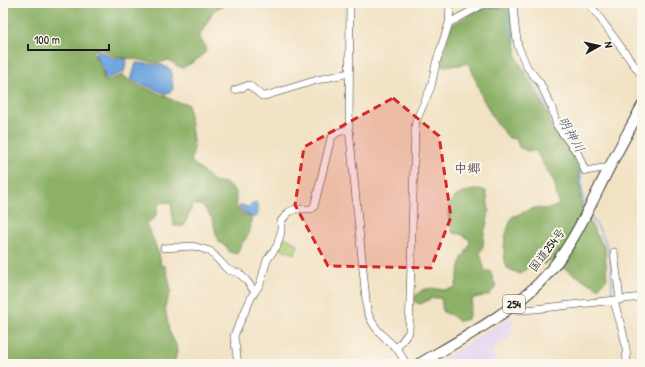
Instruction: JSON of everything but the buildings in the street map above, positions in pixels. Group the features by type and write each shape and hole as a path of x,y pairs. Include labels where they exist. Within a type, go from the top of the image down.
{"highway":[{"name":"国道254号","path":"420,364 492,320 513,305 547,274 585,219 609,168 642,106"}],"street":[{"path":"350,3 349,129 367,310 370,319 377,330 389,343 397,348 406,364"},
{"path":"397,348 409,332 416,120 431,87 436,64 449,23 450,3"},
{"path":"589,3 642,76"},
{"path":"449,23 458,16 482,5 512,4 518,46 527,67 540,83 549,102 557,126 578,154 585,171 609,168"},
{"path":"235,90 249,85 262,96 265,96 317,80 349,73"},
{"path":"238,364 234,336 244,311 260,284 267,260 277,246 281,232 281,221 289,212 295,209 314,207 331,138 336,133 349,129"},
{"path":"164,248 193,246 210,251 228,270 239,273 255,292"},
{"path":"614,252 617,300 624,331 627,364"},
{"path":"513,305 518,310 530,310 642,297"}],"highlighted area":[{"path":"393,98 439,136 451,217 431,268 328,266 295,205 304,147"}],"shaded area":[{"path":"514,315 515,318 508,339 493,349 495,364 435,364"}],"green space":[{"path":"3,3 228,3 214,10 199,37 206,48 204,54 183,68 177,66 169,60 158,63 115,56 100,48 92,51 101,68 105,81 123,75 131,82 176,102 188,104 194,148 191,161 215,183 224,182 236,192 236,202 238,208 240,211 251,217 251,228 237,254 229,252 227,247 219,242 213,220 203,206 193,204 184,226 174,226 171,202 159,203 155,218 145,224 151,234 159,254 160,265 165,266 169,280 171,291 165,306 169,331 176,345 177,351 174,364 3,364"},
{"path":"483,7 507,9 512,13 517,58 548,114 554,131 579,168 582,209 605,249 607,279 598,288 549,260 544,264 534,262 520,274 507,268 504,248 507,230 512,217 534,208 548,209 559,205 554,181 536,151 527,151 519,147 516,139 509,138 495,121 483,99 469,63 442,66 452,25"},
{"path":"480,189 486,191 489,210 484,232 483,246 480,253 485,271 490,271 496,287 489,295 473,298 468,319 459,321 451,315 443,312 441,298 433,298 420,304 415,302 414,297 422,290 432,288 443,290 455,288 462,258 469,247 470,240 461,234 453,233 448,214 449,207 451,201 462,193"},
{"path":"283,236 298,245 295,254 279,248"}],"water":[{"path":"97,50 115,58 127,59 124,72 105,79 103,68 94,53"},
{"path":"136,63 162,65 171,70 173,89 167,94 131,80"},
{"path":"256,202 258,212 257,216 253,218 239,208 241,205 248,207"}],"waterway":[{"name":"明神川","path":"510,9 508,23 514,40"},
{"name":"明神川","path":"530,76 550,113"},
{"name":"明神川","path":"580,168 584,208"},
{"name":"明神川","path":"590,216 607,245 612,275 612,298"}],"district":[{"name":"中郷","path":"467,168"}]}
